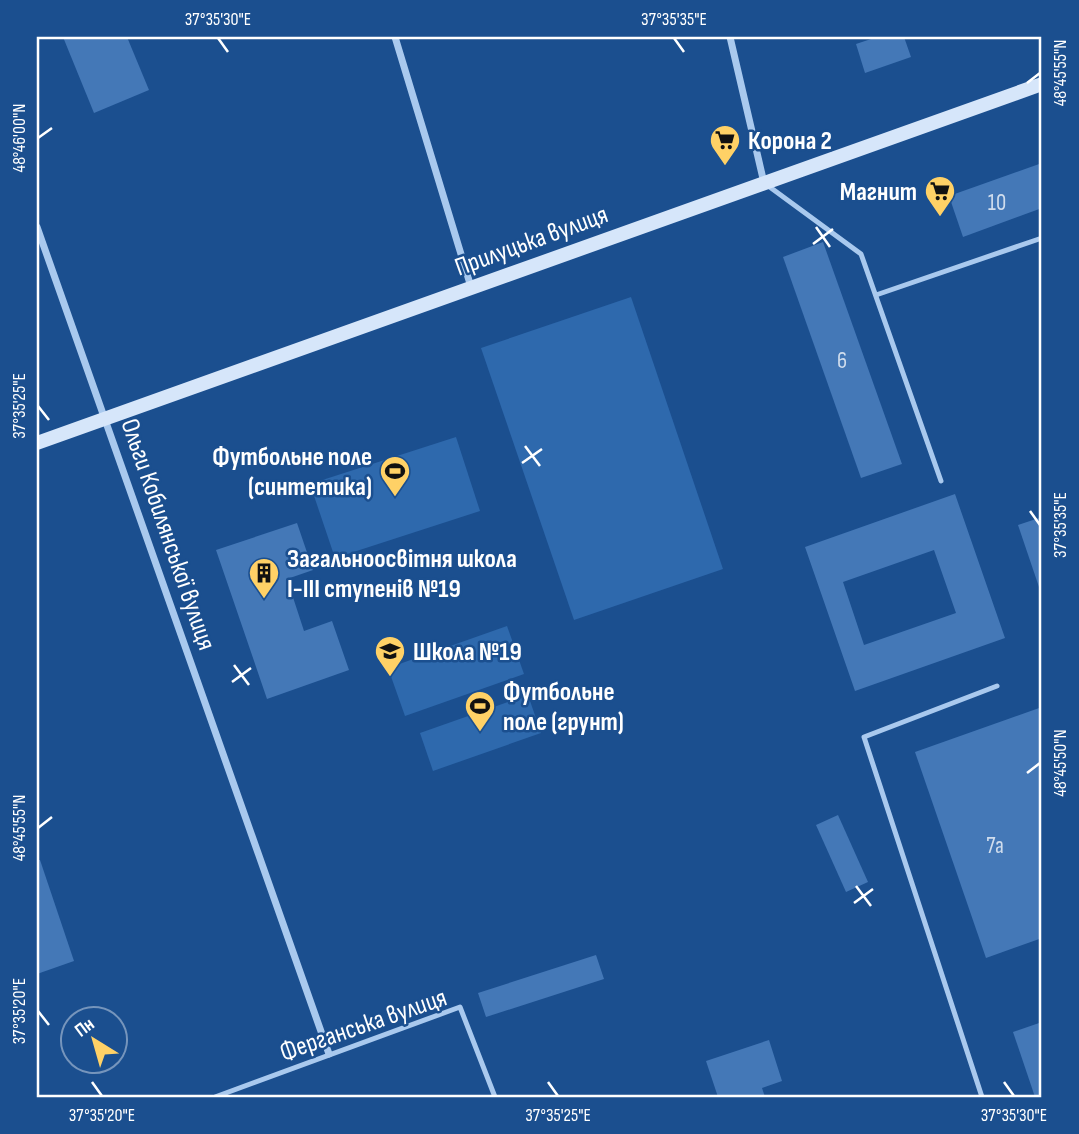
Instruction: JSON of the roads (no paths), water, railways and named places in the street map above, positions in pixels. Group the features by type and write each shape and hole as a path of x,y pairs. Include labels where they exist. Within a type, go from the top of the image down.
{"street":[{"path":"395,37 471,288"},
{"path":"730,37 764,184"},
{"name":"Прилуцька вулиця","path":"37,443 1042,84"},
{"name":"Ольги Кобилянської вулиця","path":"37,227 329,1054"}],"lane":[{"path":"764,184 861,254 941,481"},
{"path":"876,295 1042,238"},
{"path":"982,1097 864,737 997,687"},
{"name":"Ферганська вулиця","path":"215,1097 230,1095 329,1054 460,1007 495,1097"}],"place":[{"name":"Корона 2","path":"725,167"},
{"name":"Магнит","path":"940,218"},
{"name":"Футбольне поле (синтетика)","path":"395,498"},
{"name":"Загальноосвітня школа І-ІІІ ступенів №19","path":"264,600"},
{"name":"Школа №19","path":"390,678"},
{"name":"Футбольне поле (грунт)","path":"480,733"}]}
